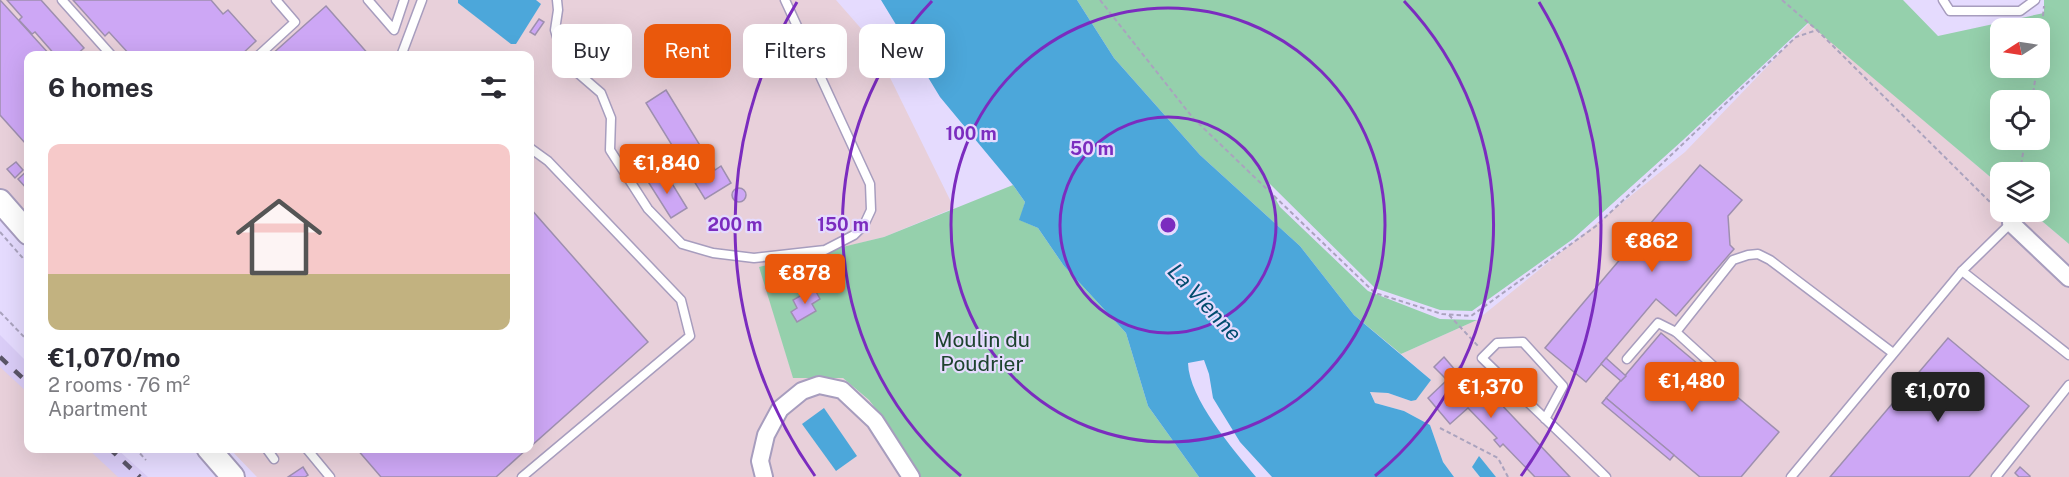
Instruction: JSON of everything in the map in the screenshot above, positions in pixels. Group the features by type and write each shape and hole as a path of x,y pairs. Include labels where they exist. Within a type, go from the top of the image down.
{"main road":[{"path":"0,201 24,228"},
{"path":"0,221 24,247"},
{"path":"212,453 233,477"}],"street":[{"path":"2011,224 2069,278"},
{"path":"764,477 760,461 766,435 780,409 802,391 819,385 842,390 875,421 910,477"}],"lane":[{"path":"62,0 108,51"},
{"path":"264,51 296,22 276,0"},
{"path":"368,0 393,30 404,0"},
{"path":"403,51 422,0"},
{"path":"556,0 558,10 555,30 560,47 579,74 601,93 611,118 609,150 648,209 682,244 713,253 754,258 825,250 854,235 864,225 871,210 870,184 785,0"},
{"path":"1943,0 1950,11 2020,11 2035,0"},
{"path":"522,477 690,336 681,300 548,161 534,151"},
{"path":"1791,477 1962,271 2011,224"},
{"path":"1676,332 1733,260 1758,254 1770,260 1893,353"},
{"path":"1962,271 2069,355"},
{"path":"1627,359 1658,323 1676,332 1732,383"},
{"path":"1545,419 1563,386 1523,342 1497,343 1482,358 1545,419 1606,477"},
{"path":"1996,477 2069,385"},
{"path":"270,453 274,459"},
{"path":"310,453 330,477"}],"path":[{"path":"1100,0 1193,118 1375,293 1448,315 1471,316 1596,226 1796,37 1817,30"},
{"path":"1782,0 1817,30 2011,224"},
{"path":"2043,18 2044,0"},
{"path":"0,232 24,259"},
{"path":"0,312 24,337"},
{"path":"1448,315 1467,332 1486,355"},
{"path":"1440,428 1498,458 1508,477"},
{"path":"140,453 146,460"}],"shaded area":[{"path":"0,0 836,0 859,26 859,78 890,78 954,208 884,237 760,268 793,377 843,378 869,400 888,425 918,477 257,477 234,453 534,453 534,51 24,51 24,220 0,193"},
{"path":"1809,23 1990,177 1990,222 2043,222 2069,244 2069,477 1496,477 1489,470 1472,467 1480,477 1454,477 1443,462 1430,425 1404,411 1375,403 1370,391 1388,393 1411,401 1431,380 1401,354 1477,320 1685,152"},
{"path":"0,335 24,359 24,453 121,453 148,477 0,477"},
{"path":"0,367 24,389 24,453 92,453 118,477 0,477"}],"green space":[{"path":"1077,0 1903,0 1938,36 1990,25 1990,78 2050,78 2050,18 2021,18 2044,13 2044,0 2069,0 2069,244 2043,222 2050,222 2050,162 1990,162 1990,177 1808,23 1573,239 1472,311 1440,310 1375,288 1264,178 1280,207 1368,291 1440,319 1477,320 1401,354 1354,315 1300,246 1200,155 1114,58"},
{"name":"Moulin du Poudrier","path":"1013,185 1025,202 1020,220 1038,228 1064,266 1126,333 1148,406 1199,477 918,477 888,425 869,400 843,378 793,378 759,267 884,237"}],"water":[{"path":"458,0 536,0 541,4 516,44 511,44 458,3"},
{"name":"La Vienne","path":"881,0 1077,0 1114,58 1200,155 1300,246 1354,315 1431,380 1416,400 1411,401 1388,393 1370,392 1375,403 1404,411 1430,425 1443,462 1454,477 1272,477 1240,442 1213,398 1204,360 1188,363 1196,392 1214,423 1256,477 1199,477 1148,406 1126,333 1064,266 1038,228 1019,220 1025,202 940,97 928,78 945,78 945,24 896,24"},
{"path":"824,408 857,456 836,471 802,424"},
{"path":"1479,456 1496,477 1480,477 1472,467"}],"building":[{"path":"0,0 46,51 24,51 24,142 0,115"},
{"path":"7,0 41,0 84,48 81,51 52,51 35,32 32,34 19,20 22,17"},
{"path":"73,0 211,0 223,14 228,10 256,41 245,51 126,51 109,32 105,36"},
{"path":"326,6 366,51 276,51"},
{"path":"539,19 544,22 535,35 530,32"},
{"path":"666,90 715,170 721,166 731,183 705,199 646,103"},
{"path":"16,162 23,170 15,178 7,169"},
{"path":"1700,165 1742,200 1728,216 1730,245 1734,249 1676,316 1656,299 1586,382 1545,348"},
{"path":"24,174 24,186 18,179"},
{"path":"658,174 662,180 668,177 687,208 671,218 647,180"},
{"path":"739,188 744,190 746,195 744,200 739,202 734,200 732,195 734,190"},
{"path":"534,213 648,342 534,443"},
{"path":"814,288 820,299 812,304 816,311 797,322 791,312 797,308 793,300"},
{"path":"1661,333 1779,432 1741,477 1700,477 1606,398"},
{"path":"1948,338 2029,406 1969,477 1830,477"},
{"path":"1444,357 1456,371 1460,366 1468,374 1470,371 1476,382 1480,382 1570,477 1535,477 1503,444 1500,447 1494,440 1497,438 1468,408 1450,424 1428,398 1447,380 1434,367"},
{"path":"1606,358 1626,376 1621,381 1601,364"},
{"path":"1606,398 1674,455 1670,460 1602,403"},
{"path":"360,453 522,453 496,477 381,477"},
{"path":"303,467 308,475 305,477 288,477"},
{"path":"2020,467 2030,477 2019,477 2015,473"}],"railway":[{"path":"0,357 24,379"},
{"path":"114,453 140,477"}]}
